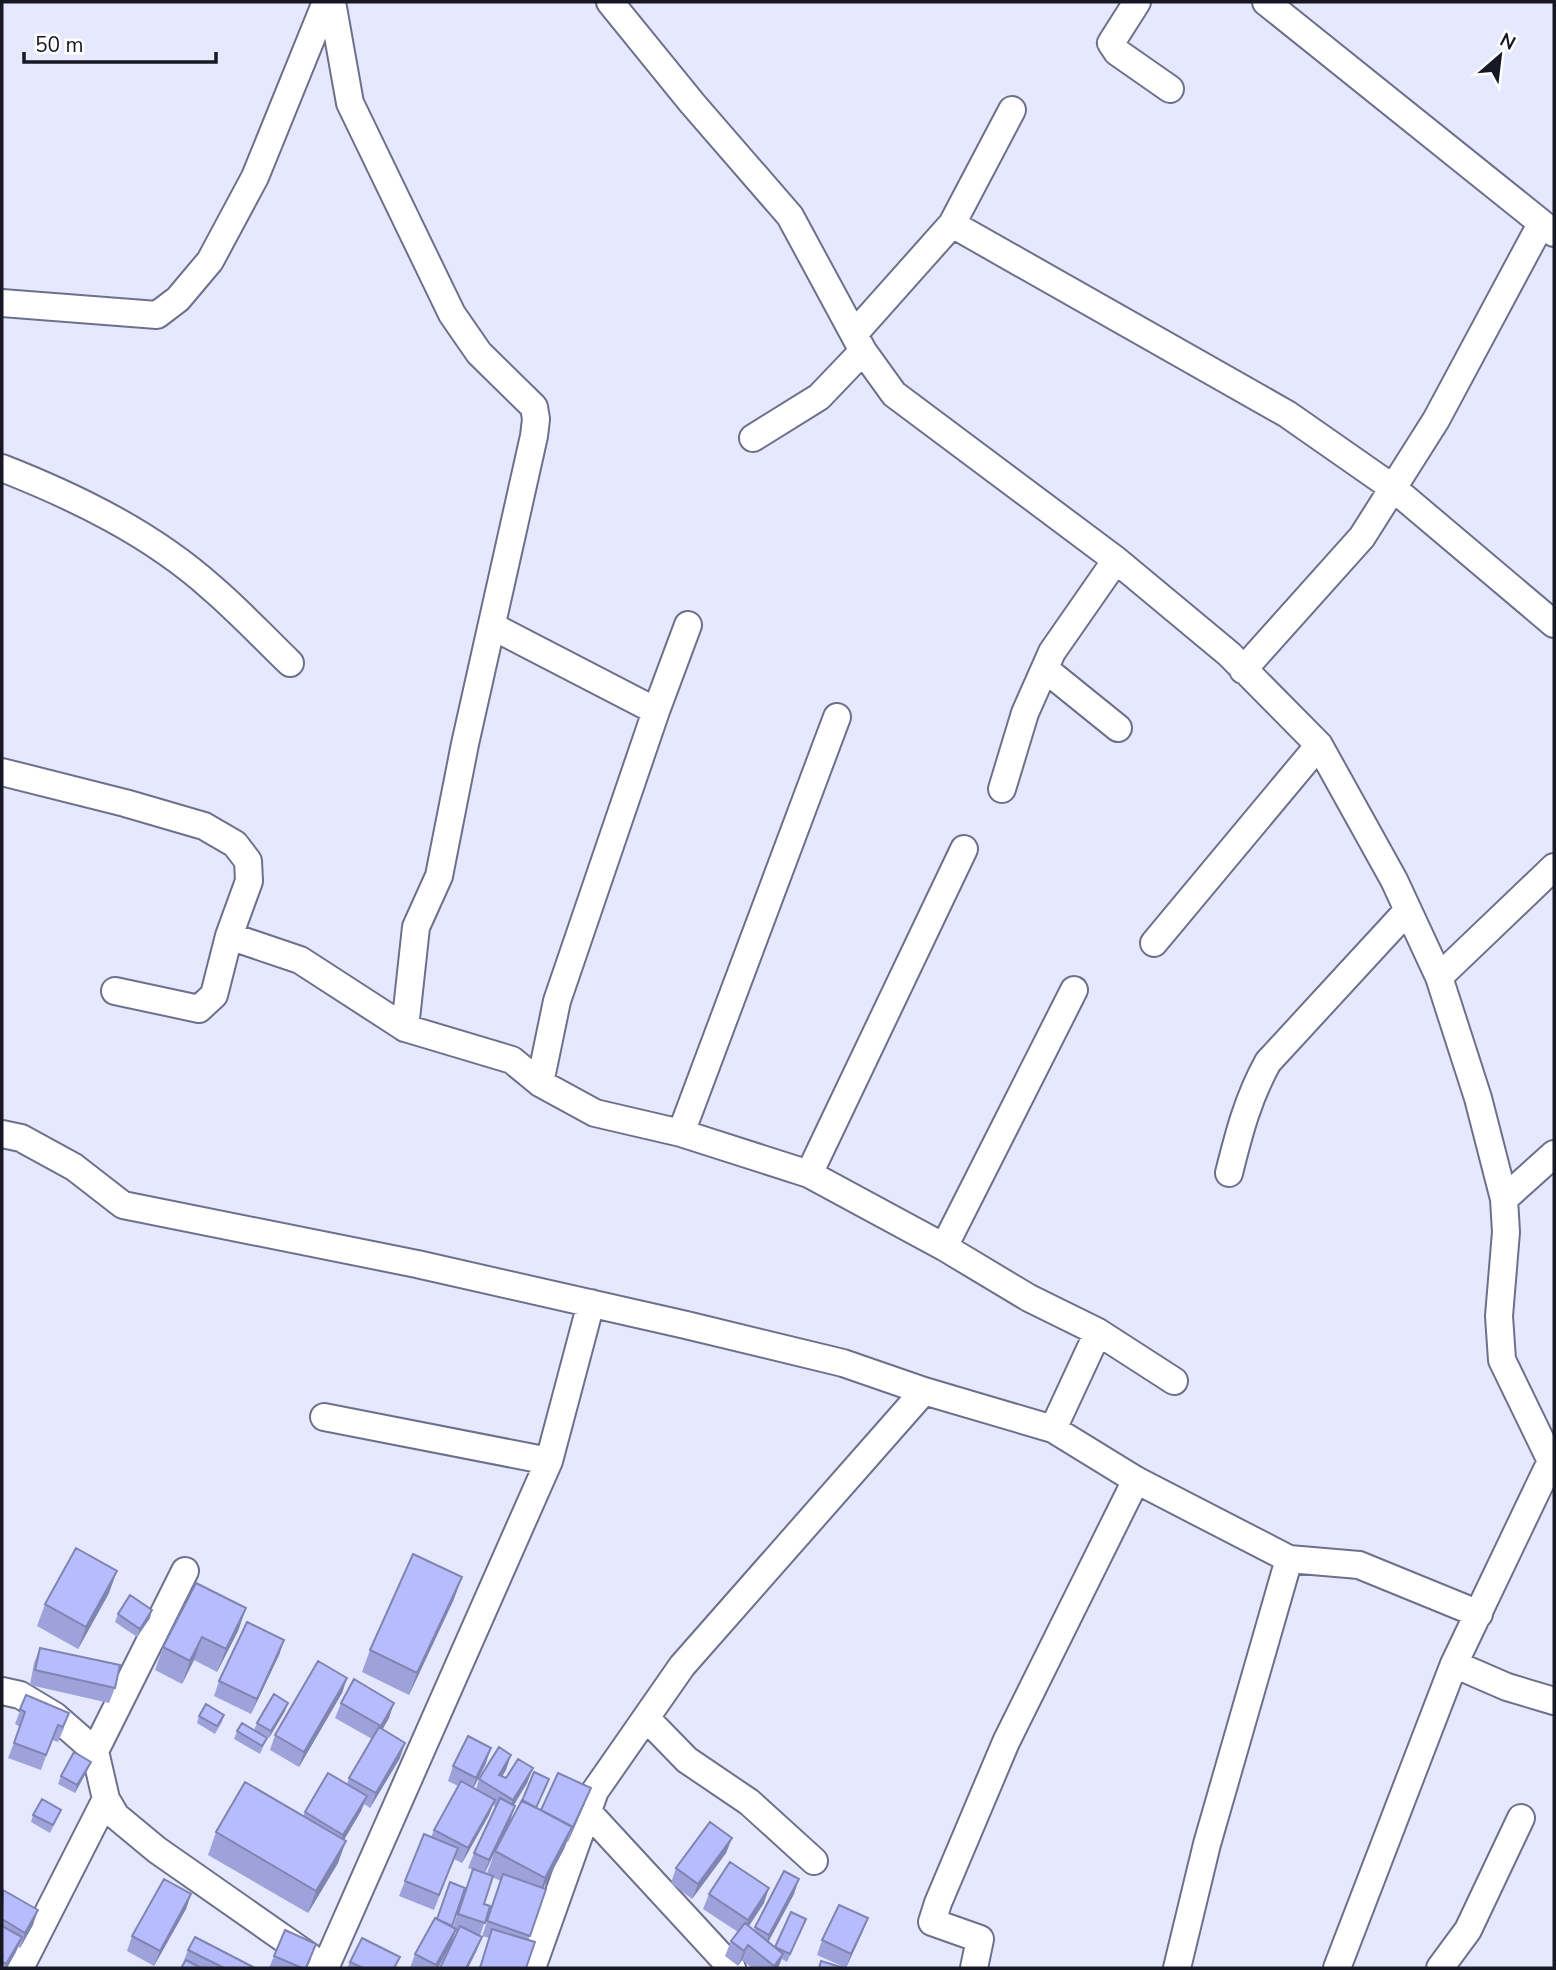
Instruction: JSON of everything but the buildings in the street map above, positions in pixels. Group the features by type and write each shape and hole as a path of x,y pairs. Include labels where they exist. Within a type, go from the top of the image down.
{"street":[{"path":"2,303 157,315 178,299 210,261 255,177 326,2"},
{"path":"332,2 350,103 452,314 479,353 534,407 536,419 439,876 416,927 405,1028"},
{"path":"610,2 692,103 790,216 859,343 894,394 1116,560 1229,654 1319,745 1408,910 1439,977 1478,1098 1504,1199 1506,1232 1499,1316 1502,1360 1553,1461 1454,1664 1338,1968"},
{"path":"1137,2 1111,43 1116,52 1170,89"},
{"path":"1243,670 1362,537 1436,420 1547,228 1266,2"},
{"path":"753,438 819,397 952,224 1012,110"},
{"path":"952,224 1287,414 1393,488 1554,624"},
{"path":"2,468 40,483 135,531 211,586 290,663"},
{"path":"1002,789 1025,713 1052,652 1116,560"},
{"path":"540,1083 558,1001 656,711 688,625"},
{"path":"492,626 656,711"},
{"path":"1045,669 1118,728"},
{"path":"681,1133 837,717"},
{"path":"1154,943 1319,745"},
{"path":"2,772 204,826 235,844 248,861 249,881 229,936 214,995 199,1009 115,990"},
{"path":"809,1174 964,849"},
{"path":"1439,977 1554,867"},
{"path":"1229,1173 1243,1115 1268,1062 1408,910"},
{"path":"229,936 300,960 405,1028 512,1060 540,1083 596,1113 681,1133 809,1174 944,1247 1029,1298 1098,1332 1174,1381"},
{"path":"944,1247 1074,990"},
{"path":"2,1134 21,1138 74,1167 124,1205 417,1264 843,1363 924,1391 1054,1429 1136,1480 1289,1559 1359,1565 1479,1614"},
{"path":"1504,1199 1554,1154"},
{"path":"2,1691 20,1695 55,1716 95,1751 106,1800 116,1816 157,1850 325,1968 549,1461 591,1303"},
{"path":"1054,1429 1098,1332"},
{"path":"531,1968 595,1791 682,1667 924,1391"},
{"path":"324,1417 549,1461"},
{"path":"974,1968 980,1939 932,1922 938,1903 1006,1742 1136,1480"},
{"path":"1177,1968 1207,1844 1289,1559"},
{"path":"95,1751 185,1571"},
{"path":"1454,1664 1507,1687 1554,1701"},
{"path":"647,1719 687,1760 749,1802 814,1861"},
{"path":"20,1968 106,1800"},
{"path":"587,1812 732,1968"},
{"path":"1440,1968 1468,1930 1521,1818"}]}
